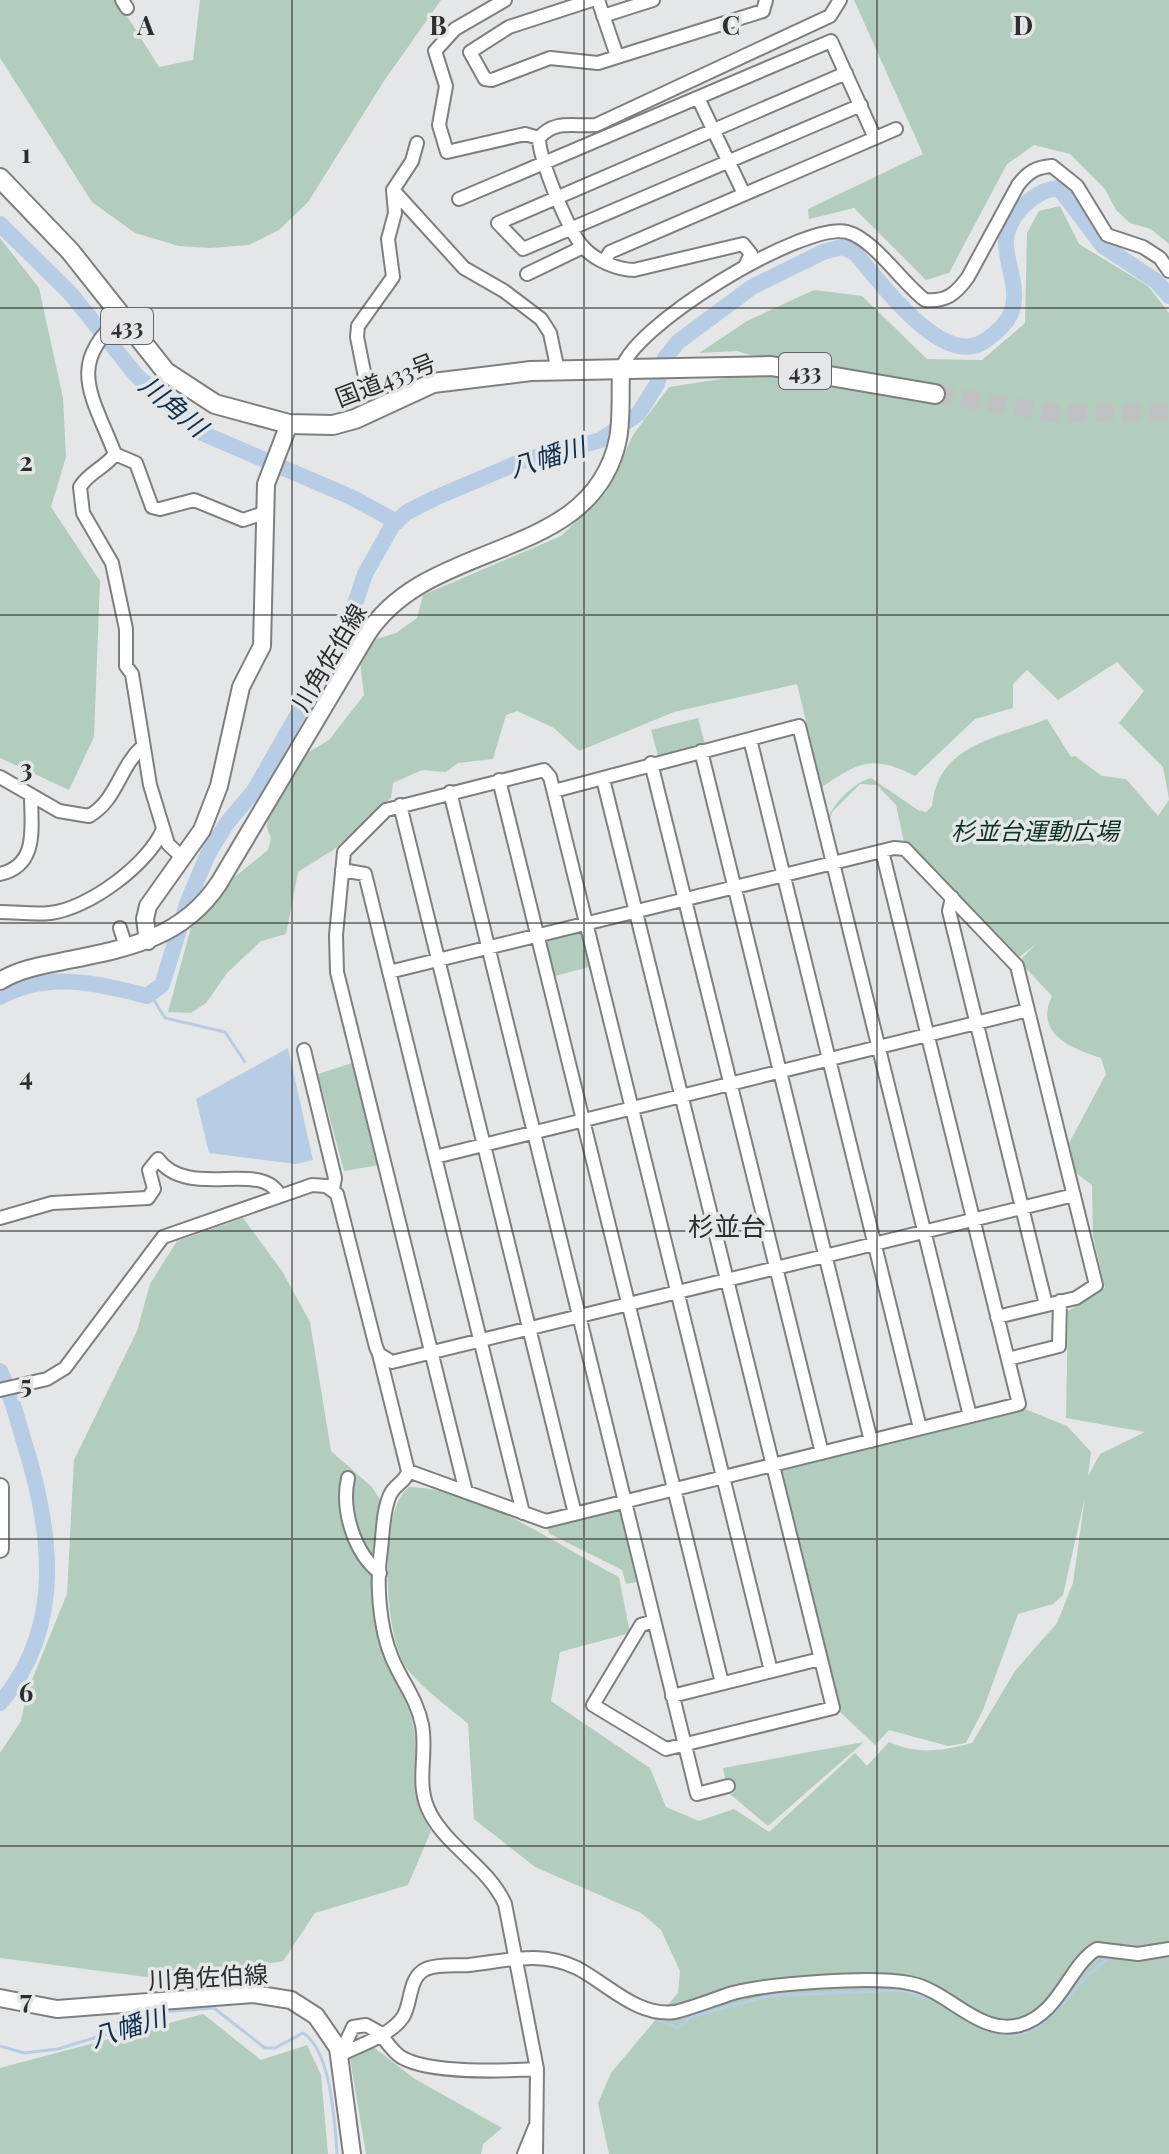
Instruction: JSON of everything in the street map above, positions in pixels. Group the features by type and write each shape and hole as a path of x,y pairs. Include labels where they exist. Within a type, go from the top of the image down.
{"highway":[{"name":"国道433号","path":"0,178 70,251 156,362 189,390 229,409 289,424 322,427 344,423 414,390 448,379 558,371 621,372 771,366 935,394"}],"main road":[{"name":"川角佐伯線","path":"0,981 21,971 114,945 148,941 165,934 202,906 219,883 381,614 422,581 541,531 574,512 599,484 617,442 621,372"},
{"path":"148,941 145,919 148,906 202,830 219,786 241,687 262,646 264,513 272,464 289,424"},
{"path":"0,1487 0,1549"},
{"name":"川角佐伯線","path":"0,1998 57,2009 272,1995 300,2004 329,2030 340,2055 352,2154"}],"street":[{"path":"592,0 509,27 470,52 485,79 492,80 550,58 568,58 590,64 763,11 769,1"},
{"path":"598,0 617,56"},
{"path":"603,16 653,0"},
{"path":"745,266 751,254 743,244 634,270 604,261 583,247 543,163 539,138 547,128 561,124 596,125 830,16 840,0"},
{"path":"499,1 455,29 435,51 446,86 439,125 447,152 525,134 539,138"},
{"path":"459,199 831,41 875,138"},
{"path":"846,73 498,223 523,249 861,105"},
{"path":"698,98 744,194"},
{"path":"604,261 610,252 896,129"},
{"path":"365,377 357,337 358,326 393,277 388,239 395,213 393,190 410,166 417,143"},
{"path":"621,372 630,353 689,301 745,266 814,234 849,232 864,241 925,300 946,299 959,290 968,277 1018,185 1028,173 1039,167 1052,166 1077,186 1107,235 1143,247 1160,258 1169,271"},
{"path":"393,190 464,268 504,291 541,319 550,333 558,371"},
{"path":"527,274 583,247"},
{"path":"121,318 94,344 87,375 115,454 136,463 152,507 160,509 194,500 243,520 264,513"},
{"path":"115,454 109,462 87,475 80,487 83,513 112,563 126,629 126,666 132,674 142,747 163,829 171,848 183,858"},
{"path":"554,791 799,726 970,1416"},
{"path":"750,739 920,1428"},
{"path":"0,777 59,811 89,816 110,799 131,757 142,747"},
{"path":"701,751 871,1441"},
{"path":"651,763 822,1453"},
{"path":"466,1492 337,972 335,947 342,870 346,849 388,808 544,770 550,777 554,791 771,1671"},
{"path":"603,779 833,1708 666,1749 593,1705 641,1625 654,1621"},
{"path":"499,780 722,1683"},
{"path":"450,792 697,1794 728,1786"},
{"path":"0,874 16,870 29,853 31,795"},
{"path":"400,805 575,1514"},
{"path":"0,912 58,912 111,886 148,854 163,829"},
{"path":"389,972 882,851 905,849 1016,963 1096,1285 1076,1298 997,1317"},
{"path":"408,1471 546,1521 1019,1404 882,851"},
{"path":"342,870 365,874 523,1513"},
{"path":"952,897 949,911 1046,1305"},
{"path":"114,945 120,928"},
{"path":"435,1157 1028,1010"},
{"path":"304,1050 335,1178 333,1189"},
{"path":"0,1218 52,1203 148,1198 154,1189 149,1170 158,1159 174,1176 187,1180 218,1177 268,1183 280,1196"},
{"path":"0,1390 47,1379 65,1368 163,1237 319,1184 333,1189 340,1201 408,1471 388,1502 380,1573 388,1648 413,1695 422,1726 420,1768 424,1799 438,1826 502,1897 519,1957 537,2069 536,2154"},
{"path":"379,1354 392,1362 1074,1195"},
{"path":"1008,1359 1059,1346 1060,1301"},
{"path":"348,1478 345,1504 359,1547 380,1573"},
{"path":"672,1696 820,1659"},
{"path":"340,2055 381,2034 403,2017 415,1979 424,1970 519,1957 553,1959 575,1967 637,2005 659,2013 675,2012 733,1993 767,1987 897,1981 930,1989 988,2024 1011,2026 1039,2015 1067,1987 1085,1959 1097,1949 1138,1954 1169,1949"},
{"path":"340,2055 353,2027 366,2025 381,2034 399,2056 411,2061 483,2072 537,2069"},
{"path":"524,2154 537,2124"}],"green space":[{"path":"0,0 117,0 159,67 193,60 200,0 441,0 384,81 308,202 279,230 249,245 210,248 179,246 135,233 92,202 0,58"},
{"path":"854,0 1169,0 1169,244 1151,229 1130,223 1116,210 1105,189 1070,154 1034,145 1007,164 949,273 926,280 854,208 809,219 808,209 923,154"},
{"path":"1060,206 1079,244 1148,286 1169,313 1169,799 1163,767 1119,723 1144,691 1117,662 1058,700 1027,670 1013,684 1013,708 975,719 915,776 888,765 867,764 846,772 822,787 797,684 674,712 579,751 554,728 517,711 506,715 493,759 458,763 446,772 422,770 393,783 391,798 336,848 298,872 286,934 261,941 227,973 206,1003 191,1013 168,1012 191,927 227,883 268,850 271,838 267,828 268,813 307,753 329,740 364,695 360,662 373,640 396,633 417,618 423,595 561,536 606,493 633,435 669,387 747,375 765,359 737,351 699,353 747,321 814,290 862,296 927,359 982,360 1025,323 1027,233 1039,211"},
{"path":"0,238 39,288 63,398 66,457 51,507 100,581 94,737 69,790 0,758"},
{"path":"698,718 705,744 658,756 651,730"},
{"name":"杉並台運動広場","path":"1047,719 1071,757 1075,756 1102,776 1126,779 1158,816 1169,800 1169,2154 609,2154 598,2103 611,2073 678,1993 680,1971 661,1930 641,1913 535,1867 474,1819 468,1724 408,1670 400,1655 389,1605 388,1547 392,1521 399,1500 409,1487 437,1490 491,1508 619,1577 630,1633 560,1652 551,1701 650,1768 666,1807 699,1821 734,1809 769,1832 855,1753 867,1766 889,1742 910,1749 930,1750 972,1743 1015,1671 1057,1623 1073,1583 1085,1497 1063,1595 1053,1604 1018,1614 983,1710 966,1743 948,1746 889,1730 875,1745 838,1710 779,1475 782,1469 1025,1409 1067,1426 1091,1452 1088,1476 1100,1454 1145,1432 1066,1418 1068,1311 1105,1288 1093,1236 1092,1185 1075,1172 1069,1143 1106,1074 1101,1058 1068,1044 1052,1030 1048,1009 1052,996 1019,961 1037,943 1017,959 904,842 896,805 877,785 860,784 833,811 827,825 831,811 843,797 857,784 871,778 918,810 926,812 932,806 937,785 946,769 958,756 973,746"},
{"path":"579,931 586,934 593,966 551,977 543,945 547,938"},
{"path":"355,1062 380,1165 344,1171 318,1074"},
{"path":"243,1218 282,1271 310,1322 331,1451 372,1487 380,1500 373,1557 373,1615 385,1661 411,1715 417,1802 431,1831 408,1885 315,1913 283,1961 170,1980 0,1958 0,1753 21,1721 27,1692 67,1594 74,1460 137,1331 150,1284 177,1241"},
{"path":"617,1509 624,1513 641,1581 626,1584 622,1570 550,1534 545,1525"},
{"path":"864,1742 768,1826 730,1794 734,1792 723,1768"},
{"path":"203,2014 261,2060 307,2045 321,2075 328,2154 0,2154 0,2068"},
{"path":"372,2046 415,2079 502,2128 483,2144 481,2154 366,2154 350,2058"}],"water":[{"path":"288,1048 313,1160 296,1164 209,1153 196,1099"}],"waterway":[{"name":"八幡川","path":"0,997 18,989 54,982 91,984 147,996 162,985 188,901 209,852 227,823 254,791 347,628 365,574 392,526 407,512 522,461 601,440 639,413 657,384 665,358 678,342 752,287 823,252 842,247 854,252 895,300 932,333 951,344 969,347 993,335 1011,313 1014,286 1006,240 1012,221 1033,198 1059,188 1103,246 1156,281 1169,296"},
{"name":"川角川","path":"0,224 70,293 136,375 202,433 351,497 397,522"},
{"path":"150,994 165,1018 225,1032 245,1062"},
{"name":"八幡川","path":"0,1371 32,1469 40,1504 47,1574 44,1608 36,1641 21,1673 0,1703"},
{"path":"949,2008 980,2027 1004,2034 1024,2033 1056,2011 1089,1974 1111,1956"},
{"path":"932,1985 960,2001"},
{"path":"632,2009 678,2028 691,2017 768,1996 901,1990 935,2000"},
{"name":"八幡川","path":"0,2046 24,2053 58,2049 120,2030 160,2012 214,2008 265,2048 275,2048 303,2033 320,2055 326,2071 337,2154"}],"tunnel":[{"path":"935,394 1053,413 1169,412"}],"district":[{"name":"杉並台","path":"727,1225"}]}
